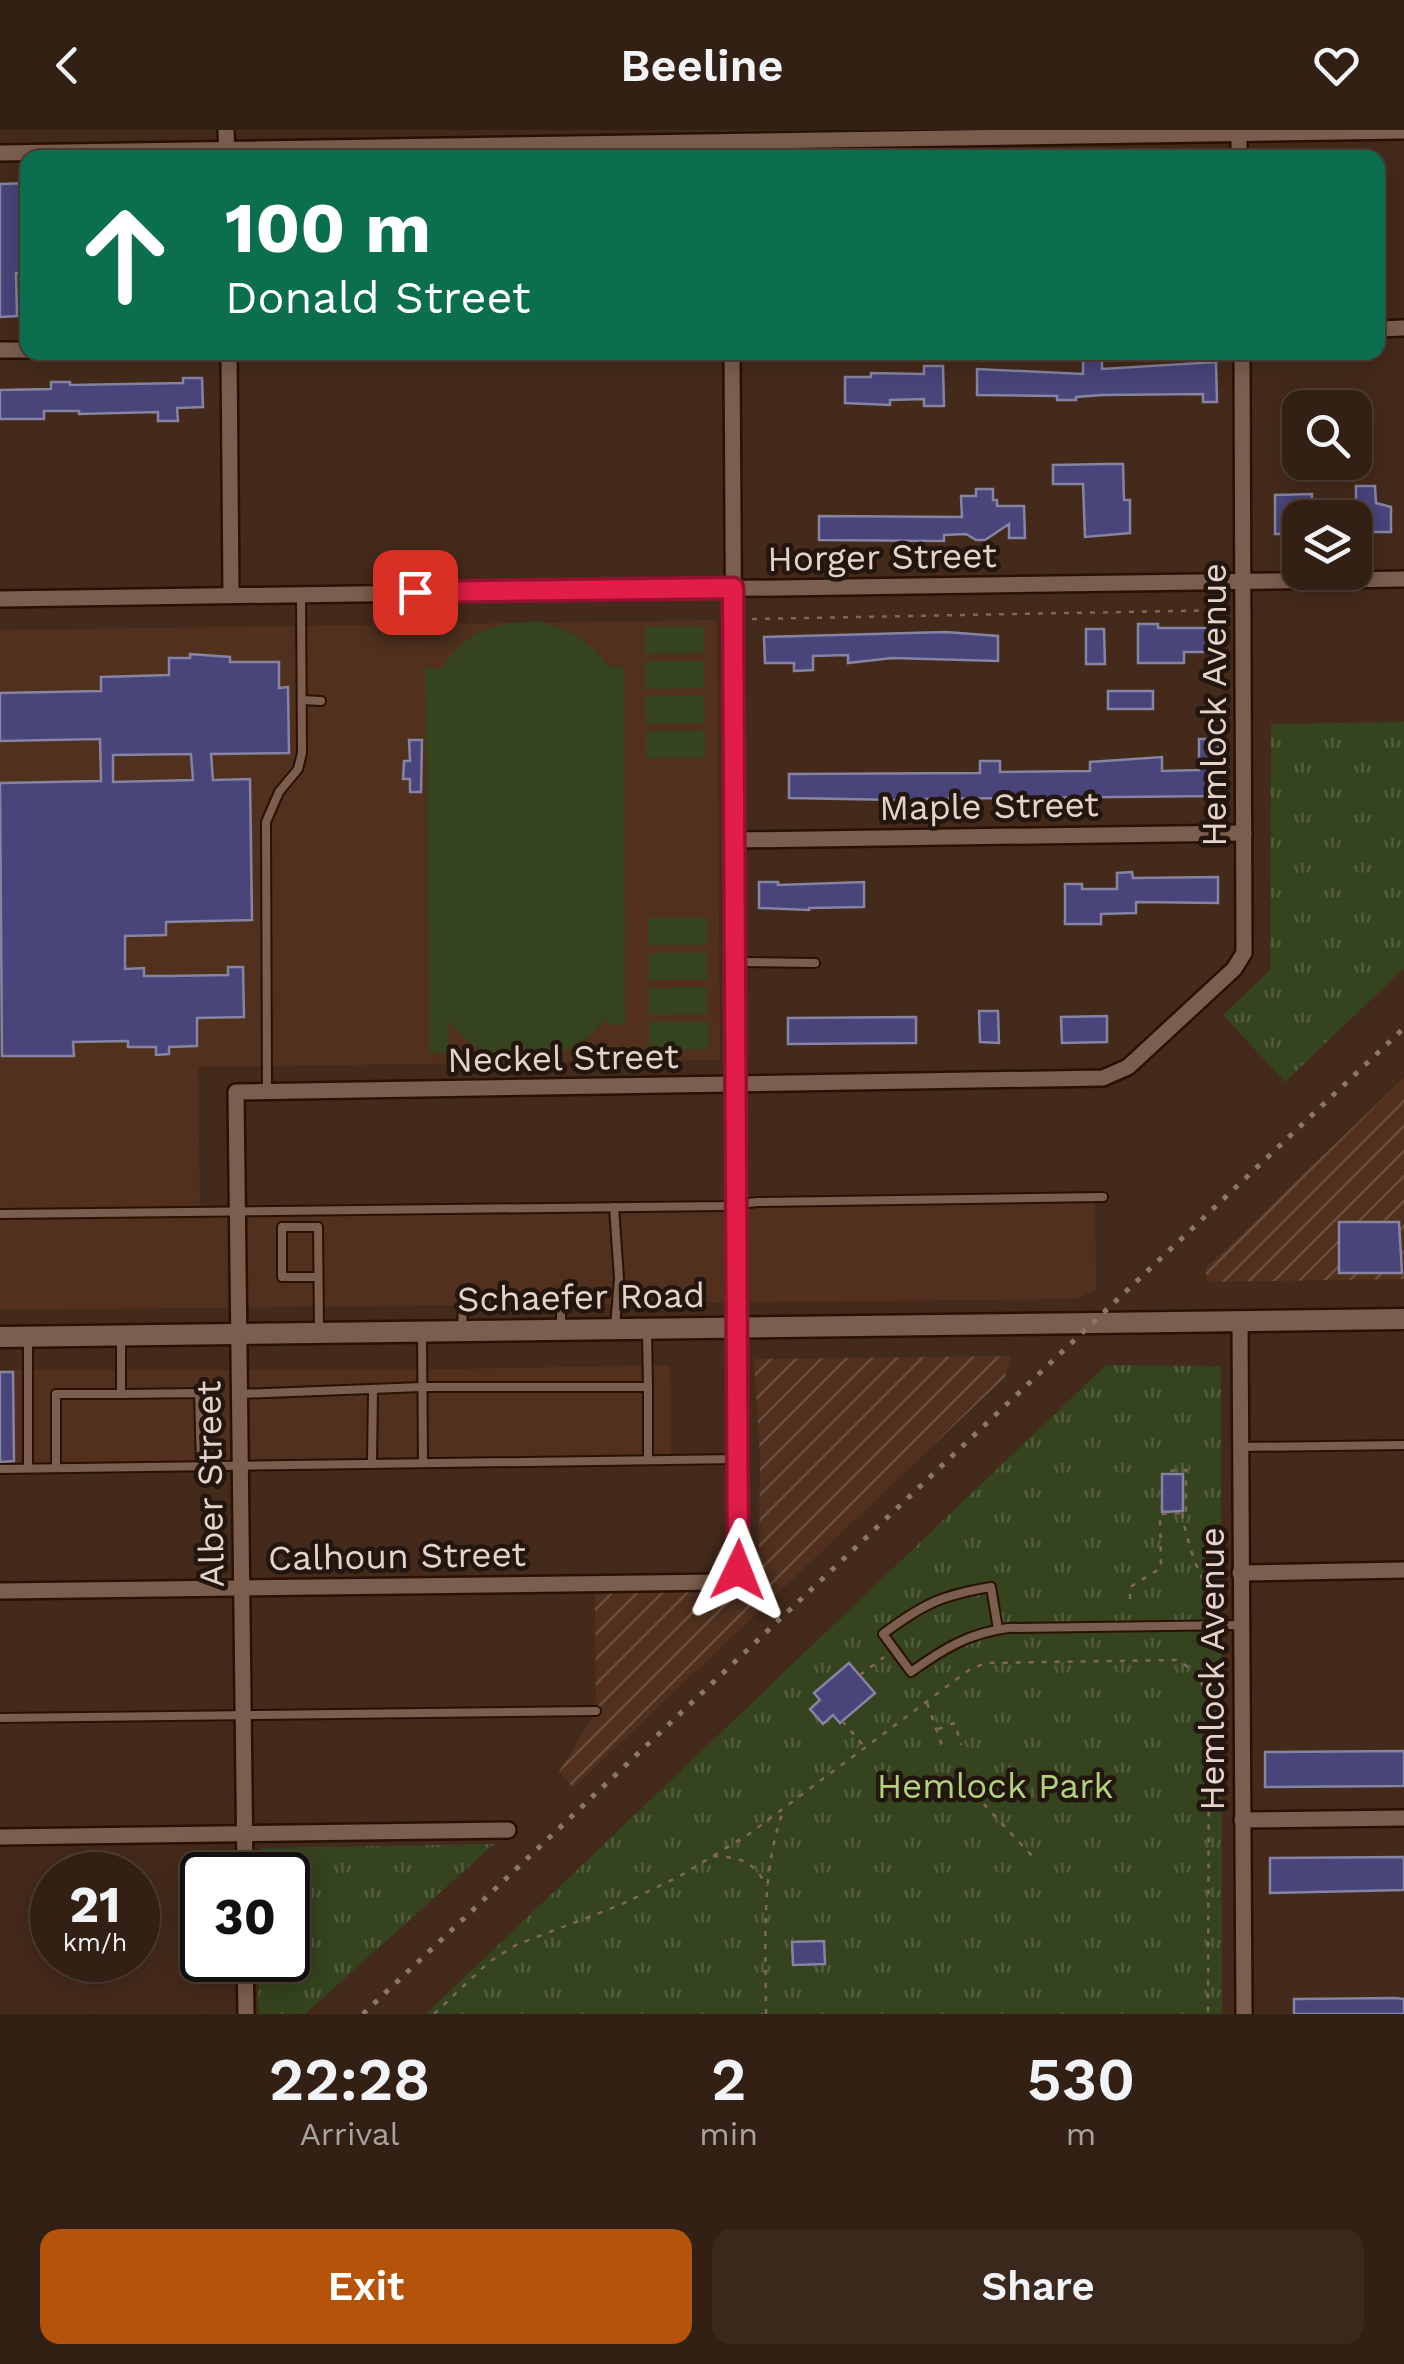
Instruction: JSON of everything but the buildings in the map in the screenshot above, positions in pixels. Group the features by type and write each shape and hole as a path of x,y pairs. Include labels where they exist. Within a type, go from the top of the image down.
{"main road":[{"name":"Schaefer Road","path":"0,1337 1404,1319"}],"street":[{"path":"378,150 1239,131 1404,131"},
{"path":"229,360 231,595"},
{"path":"732,360 739,1459"},
{"name":"Hemlock Avenue","path":"1172,1026 1234,969 1244,953 1242,360"},
{"name":"Horger Street","path":"0,600 1404,580"},
{"name":"Maple Street","path":"735,840 1244,833"},
{"name":"Neckel Street","path":"236,1092 1103,1078 1128,1067 1172,1026"},
{"name":"Alber Street","path":"236,1092 244,1852"},
{"name":"Hemlock Avenue","path":"1240,1323 1244,2014"},
{"name":"Calhoun Street","path":"0,1591 722,1582 733,1578 740,1563 739,1459"},
{"path":"1240,1573 1404,1570"},
{"path":"1242,1820 1404,1818"},
{"path":"0,1837 508,1830"},
{"path":"245,1982 246,2014"}],"lane":[{"path":"267,1092 266,822 279,792 298,769 302,753 301,594"},
{"path":"302,700 321,700"},
{"path":"736,962 815,963"},
{"path":"0,1214 1103,1197"},
{"path":"614,1207 619,1278 615,1328"},
{"path":"318,1277 282,1277 282,1227 318,1227 319,1334"},
{"path":"462,1332 463,1304"},
{"path":"561,1304 561,1331"},
{"path":"647,1327 648,1460"},
{"path":"422,1332 423,1463"},
{"path":"121,1336 121,1394"},
{"path":"28,1337 28,1468"},
{"path":"238,1394 422,1387 648,1387"},
{"path":"372,1464 373,1389"},
{"path":"56,1468 56,1394 200,1393 201,1466"},
{"path":"1241,1447 1404,1445"},
{"path":"0,1469 739,1459"},
{"path":"998,1629 992,1586 947,1594 913,1611 883,1634 911,1672 949,1644 998,1629 1240,1626"},
{"path":"0,1718 596,1711"}],"path":[{"path":"746,619 1230,610"},
{"path":"1130,1600 1130,1587 1161,1568 1160,1514 1186,1513 1186,1470 1163,1471"},
{"path":"1182,1513 1199,1577 1220,1614"},
{"path":"860,1675 885,1656"},
{"path":"434,2014 489,1962 516,1945 620,1905 712,1856 784,1808 969,1670 986,1663 1176,1660 1194,1669 1203,1684 1209,1708 1208,2014"},
{"path":"927,1701 944,1751"},
{"path":"842,1721 865,1747"},
{"path":"936,1729 954,1722 961,1746"},
{"path":"966,1785 1034,1858"},
{"path":"766,2014 770,1854 784,1808"},
{"path":"712,1856 737,1858 756,1867 768,1887"}],"shaded area":[{"path":"717,620 720,1060 198,1067 200,1206 0,1209 0,630"},
{"path":"1404,1078 1404,1279 1206,1282 1206,1268"},
{"path":"1095,1192 1096,1289 1077,1299 0,1310 0,1214"},
{"path":"1011,1356 1005,1377 573,1788 559,1772 596,1711 595,1594 743,1589 759,1560 760,1459 754,1359"},
{"path":"670,1365 671,1455 0,1468 0,1370"}],"green space":[{"path":"540,621 579,638 609,666 624,667 625,1024 608,1025 607,1018 568,1049 553,1056 520,1060 481,1049 449,1022 448,1053 430,1053 425,668 442,669 462,644 484,630"},
{"path":"645,626 704,626 704,653 645,654"},
{"path":"645,661 704,661 704,688 645,689"},
{"path":"645,696 704,696 705,723 646,724"},
{"path":"1404,722 1404,968 1285,1082 1223,1015 1270,970 1271,724"},
{"path":"705,730 705,758 646,758 646,731"},
{"path":"648,918 707,918 707,945 648,945"},
{"path":"649,953 707,953 707,980 649,980"},
{"path":"707,987 707,1014 649,1015 649,988"},
{"path":"649,1022 708,1022 708,1049 649,1050"},
{"name":"Hemlock Park","path":"1106,1365 1221,1366 1222,2014 426,2014"},
{"path":"494,1844 305,2014 258,2014 259,1982 310,1982 310,1852 260,1852 260,1848"}],"railway":[{"path":"363,2014 1404,1028"}],"route":[{"path":"415,592 733,588 738,1570"}]}
